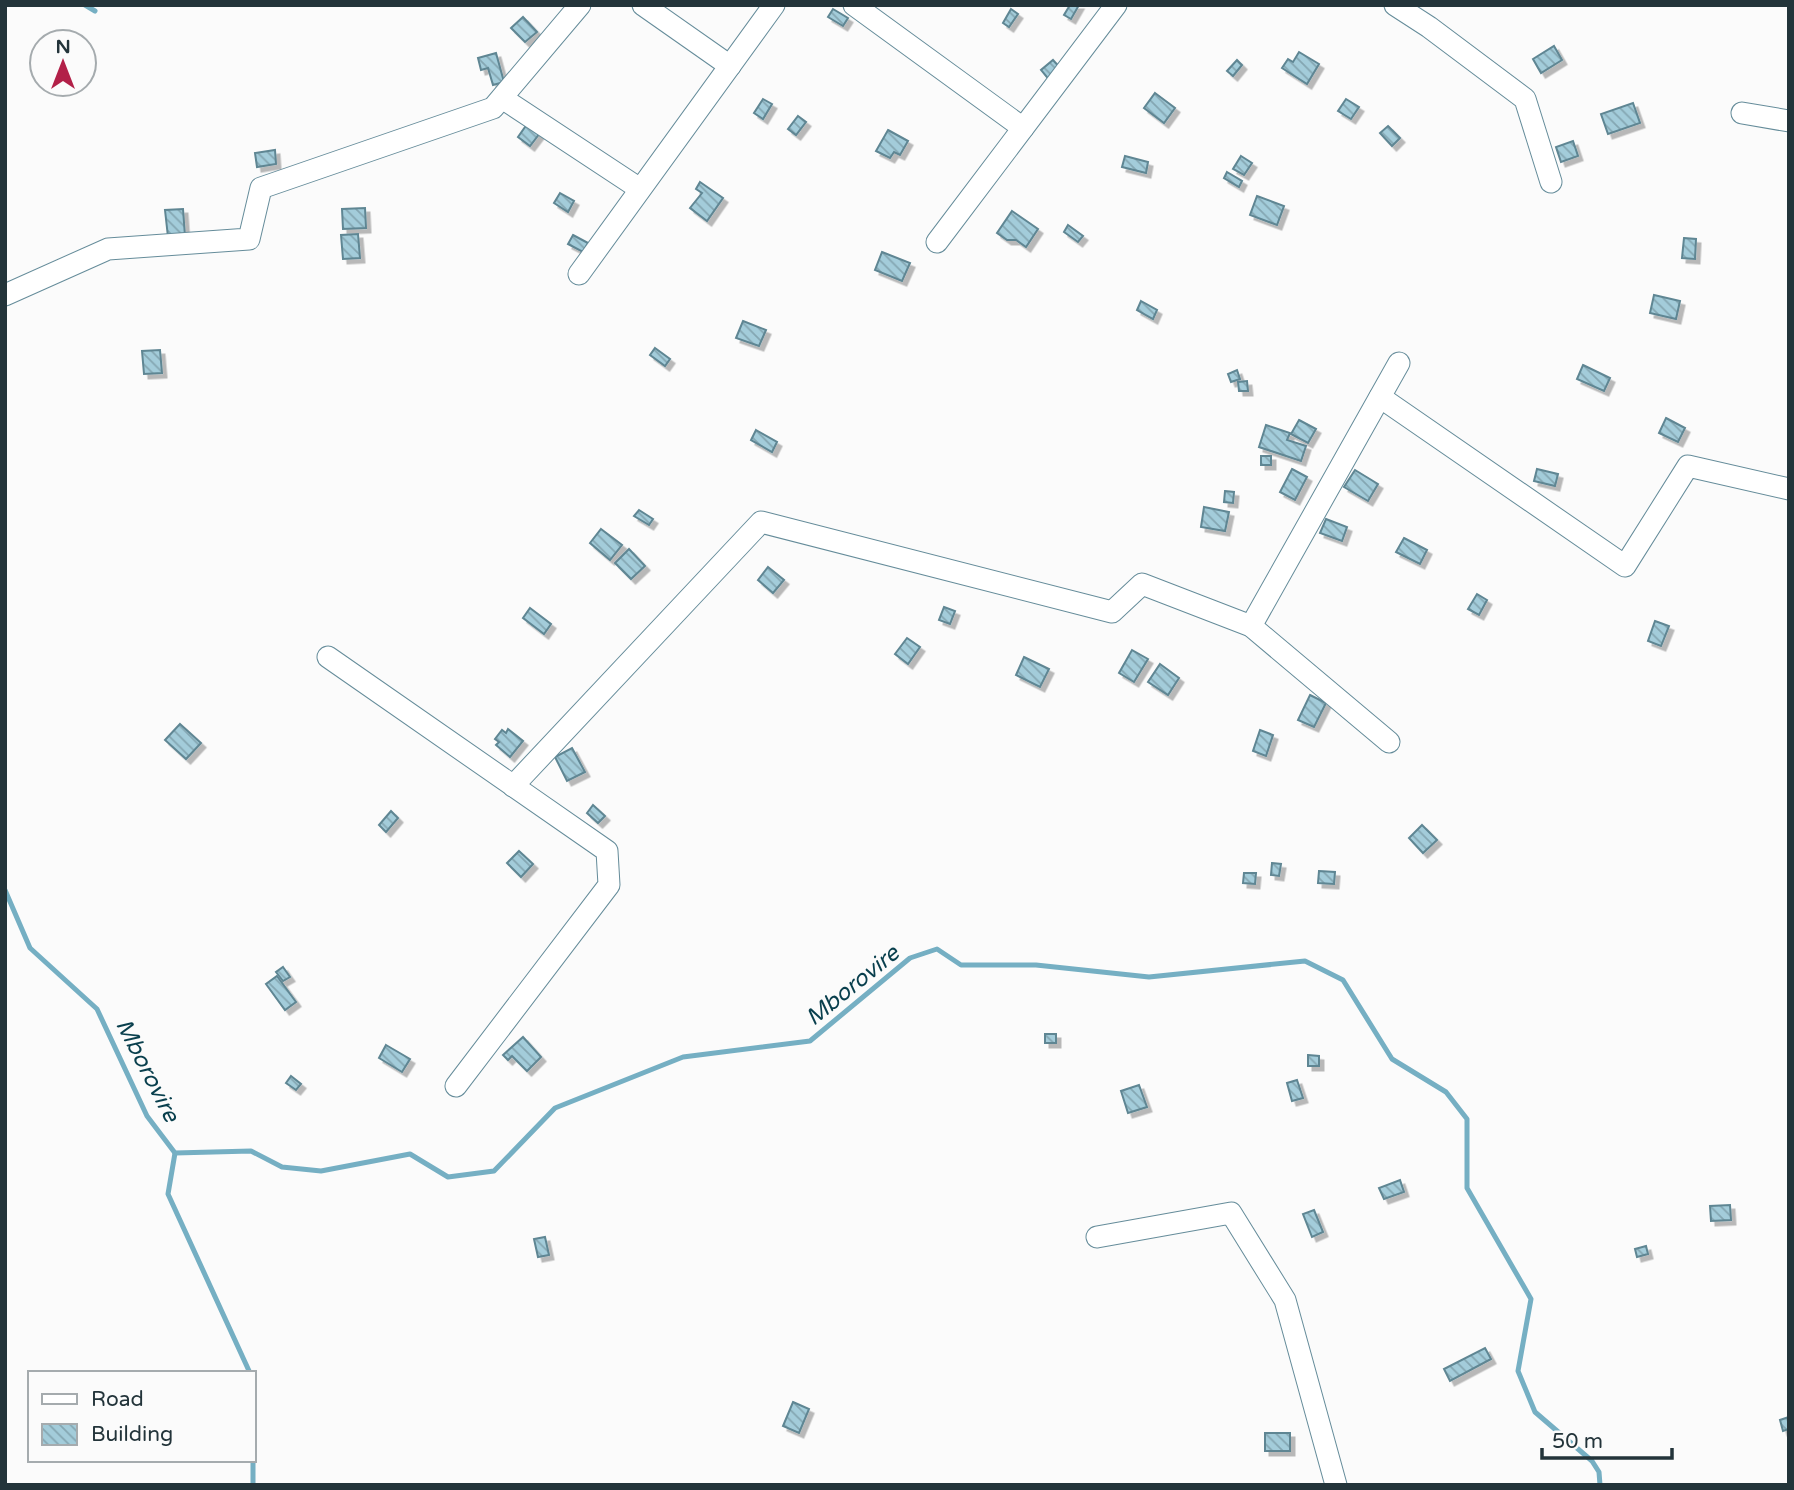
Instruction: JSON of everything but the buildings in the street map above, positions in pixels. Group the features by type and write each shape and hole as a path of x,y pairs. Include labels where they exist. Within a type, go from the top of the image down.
{"street":[{"path":"5,295 108,249 249,239 261,188 493,108 580,5"},
{"path":"643,5 730,66"},
{"path":"579,274 774,5"},
{"path":"854,5 1023,128"},
{"path":"937,242 1116,5"},
{"path":"1395,5 1525,99 1551,182"},
{"path":"502,98 640,189"},
{"path":"1742,113 1789,121"},
{"path":"1251,626 1399,363"},
{"path":"1380,397 1625,566 1688,466 1789,489"},
{"path":"513,786 761,522 1112,612 1142,584 1251,626 1389,742"},
{"path":"328,657 607,851 609,886 456,1086"},
{"path":"1097,1237 1231,1213 1285,1300 1336,1485"}],"waterway":[{"path":"85,5 95,11"},
{"name":"Mborovire","path":"5,890 30,948 97,1009 147,1116 175,1153 251,1151 282,1167 321,1171 410,1154 448,1177 494,1171 555,1108 683,1057 810,1041 910,958 937,949 961,965 1036,965 1149,977 1305,961 1343,980 1392,1059 1446,1092 1467,1119 1467,1188 1531,1299 1518,1371 1535,1412 1592,1461 1599,1472 1600,1485"},
{"path":"175,1153 168,1194 249,1371"},
{"path":"253,1462 253,1485"}]}
